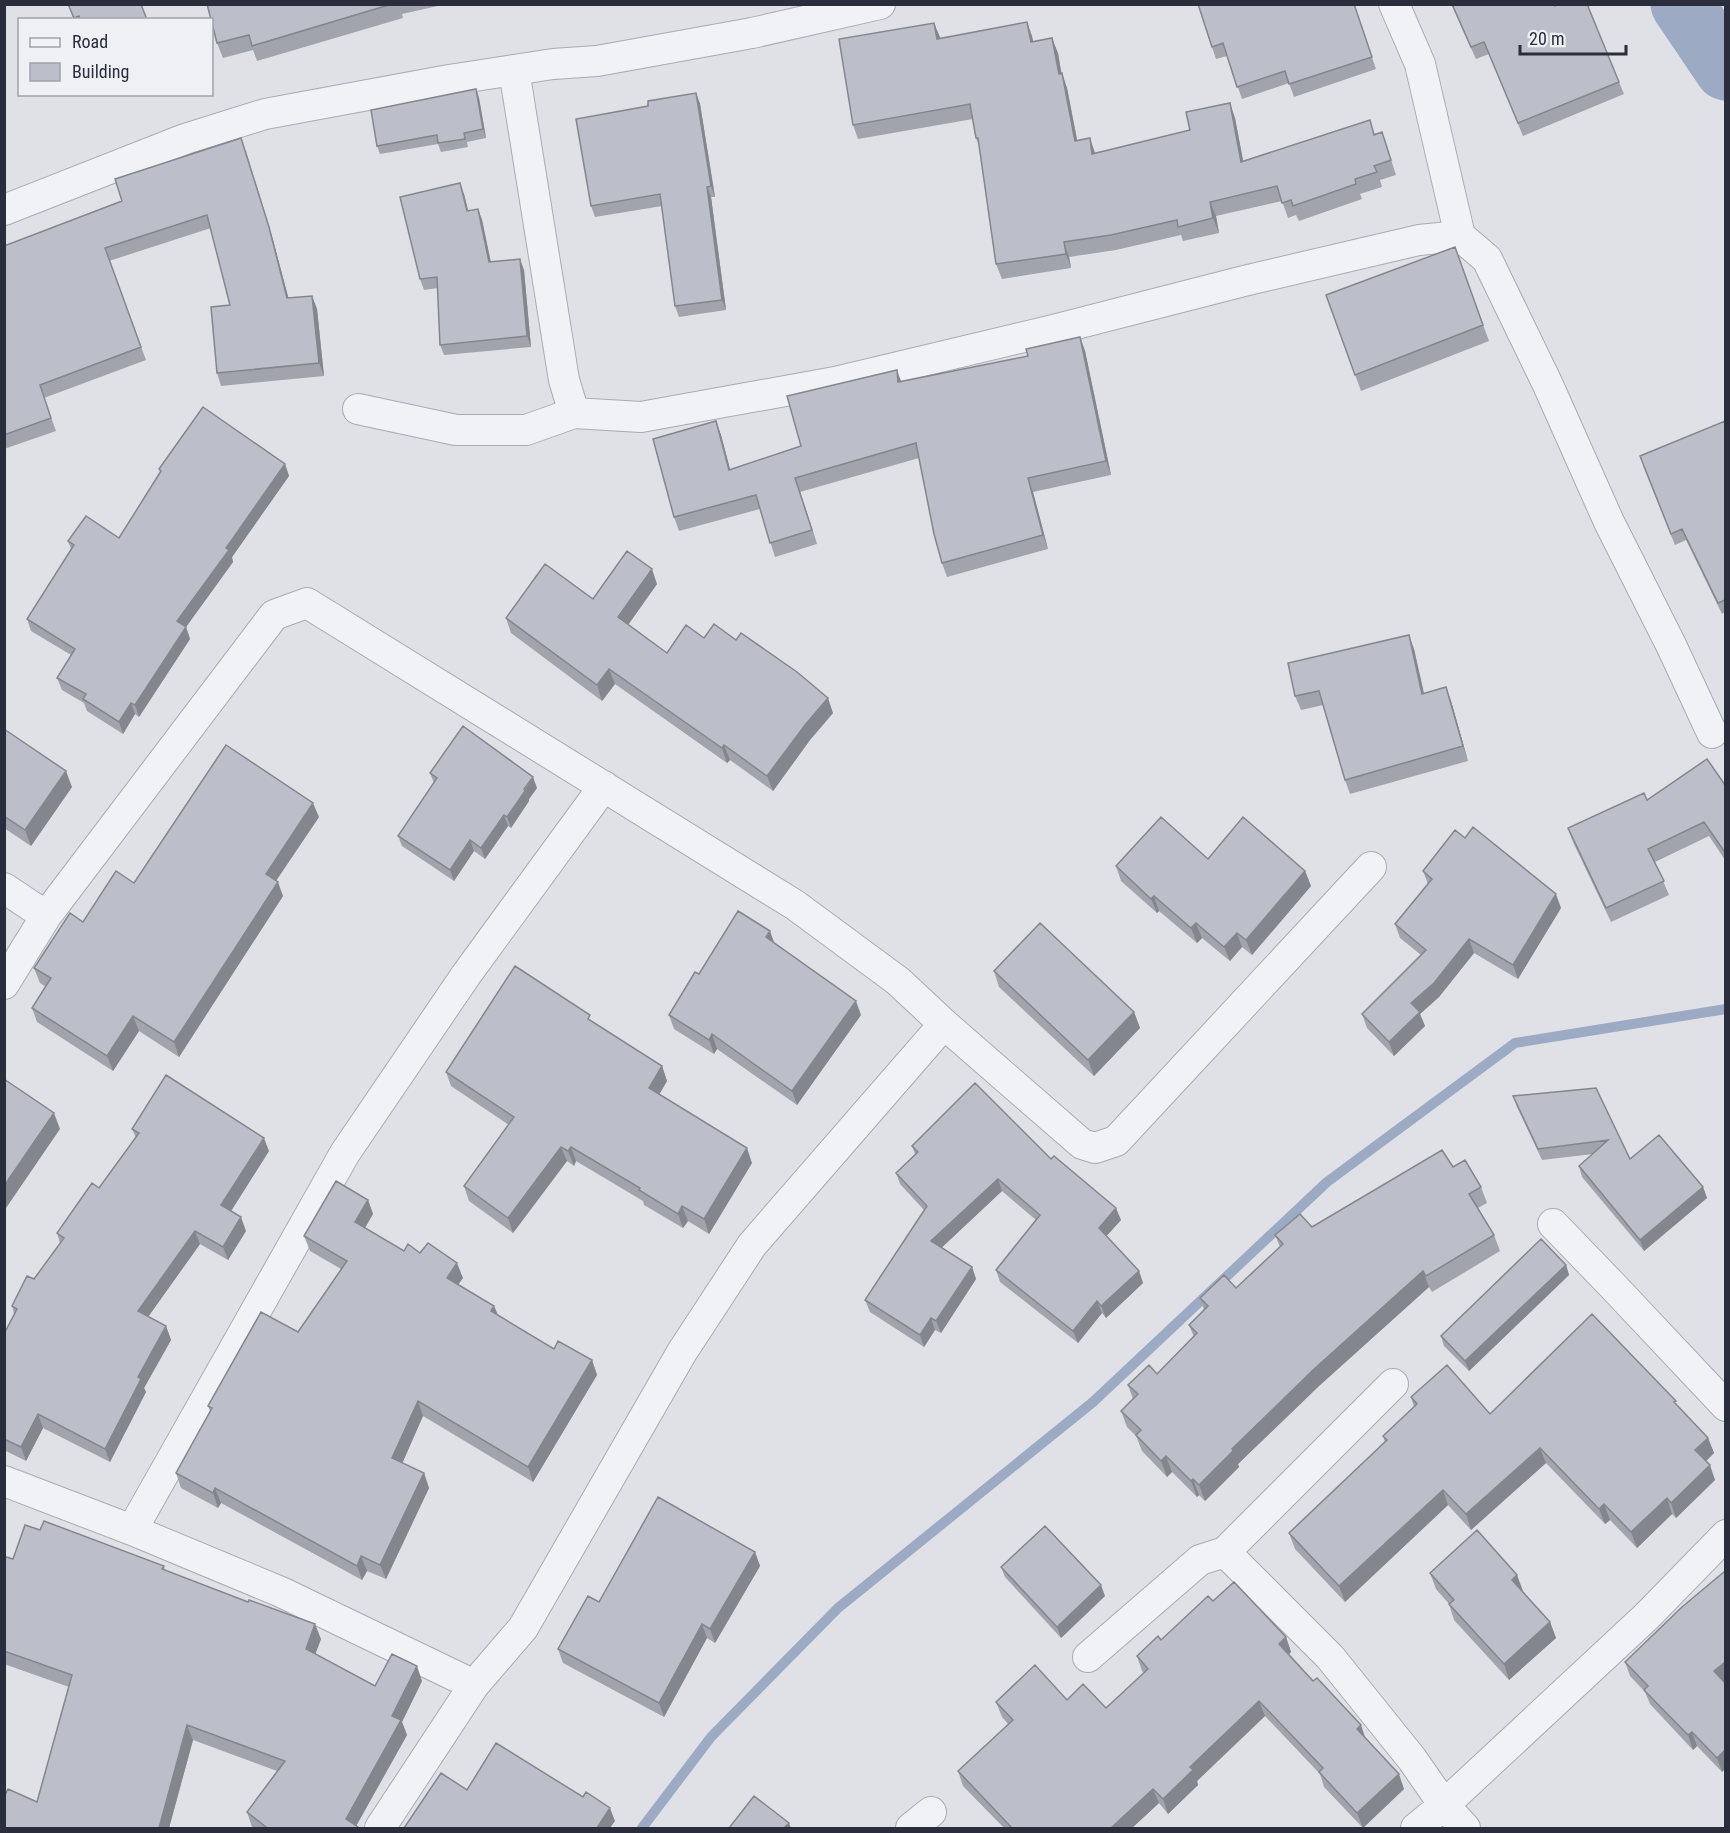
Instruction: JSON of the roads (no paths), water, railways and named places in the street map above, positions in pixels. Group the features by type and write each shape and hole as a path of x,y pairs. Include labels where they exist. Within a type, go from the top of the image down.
{"street":[{"path":"4,210 185,139 265,114 514,70 608,59 752,33 880,4"},
{"path":"1394,4 1420,64 1460,236 1487,259 1548,385 1609,522 1712,733"},
{"path":"514,70 564,380 574,413"},
{"path":"358,408 456,430 526,430 574,413 641,417 835,382 1419,240 1460,236"},
{"path":"4,984 46,916 274,615 307,603 795,905 898,981 1082,1144 1095,1148 1116,1141 1371,867"},
{"path":"132,1530 345,1153 466,975 604,786"},
{"path":"4,888 46,916"},
{"path":"380,1828 474,1685 523,1628 682,1352 753,1245 944,1024"},
{"path":"1553,1224 1725,1406"},
{"path":"1088,1656 1200,1560 1225,1552 1393,1384"},
{"path":"4,1481 132,1530 281,1593 474,1685"},
{"path":"1416,1828 1444,1805 1647,1616 1725,1535"},
{"path":"1225,1552 1330,1657 1412,1759 1444,1805 1465,1828"}],"waterway":[{"path":"1682,4 1726,69"},
{"path":"642,1828 711,1737 838,1608 1093,1402 1327,1182 1515,1043 1726,1009"}]}
